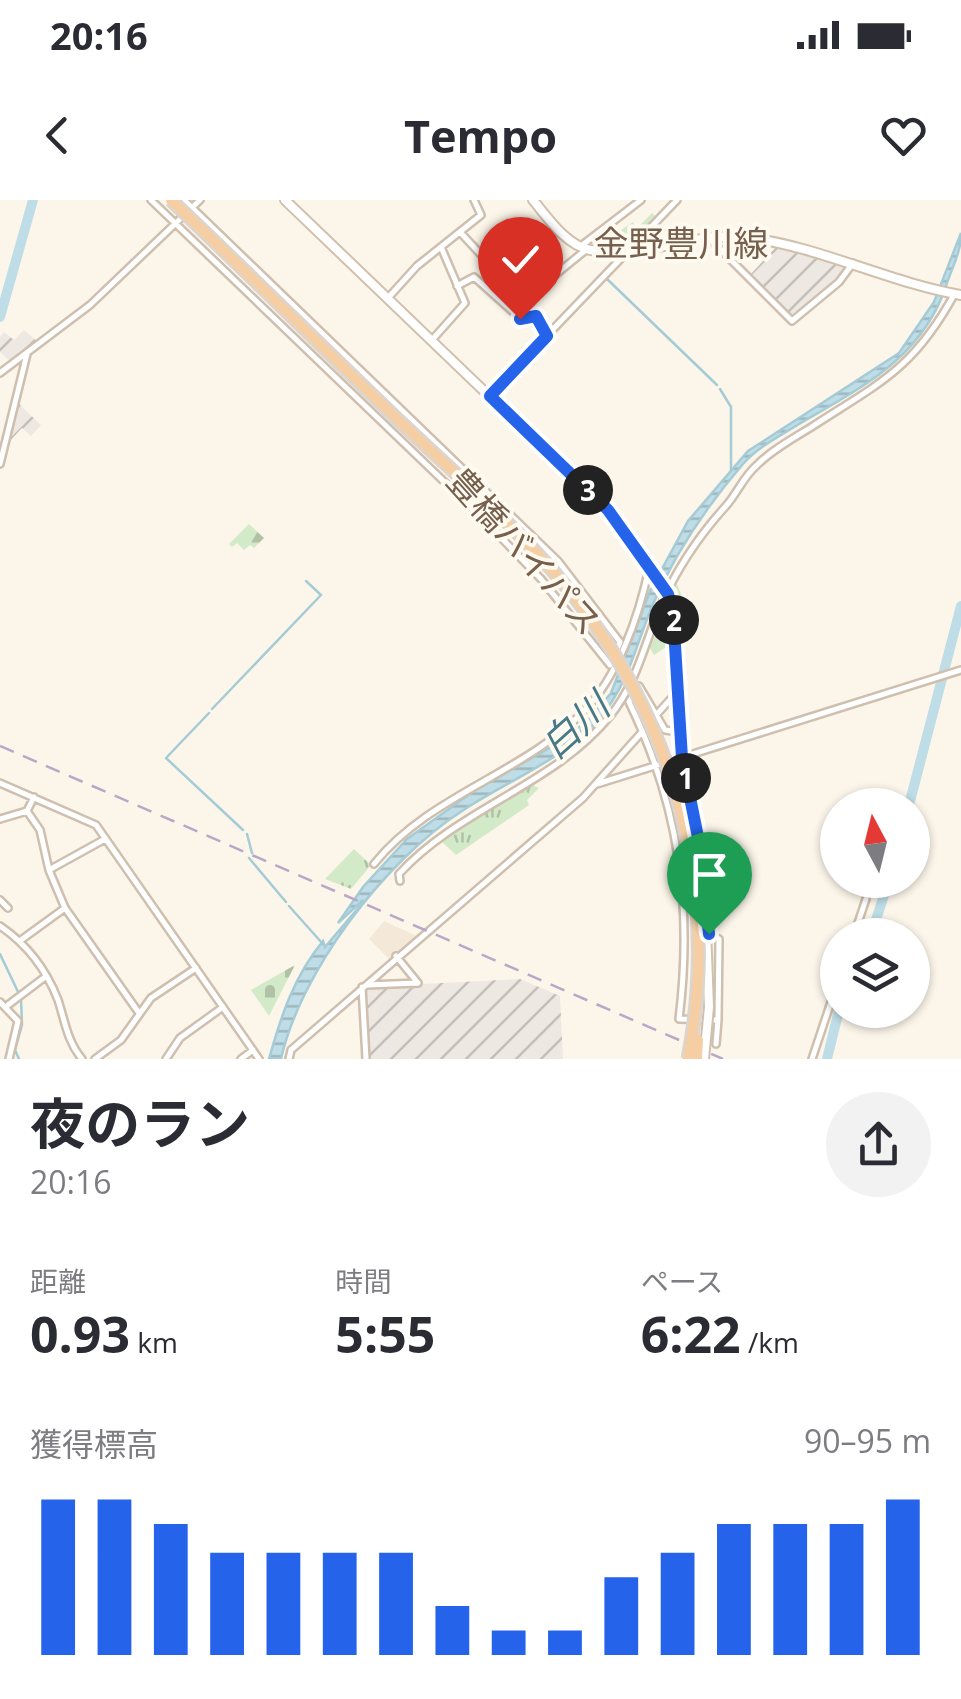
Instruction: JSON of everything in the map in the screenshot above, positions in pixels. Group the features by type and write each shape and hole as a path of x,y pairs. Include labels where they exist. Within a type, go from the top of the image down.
{"highway":[{"name":"豊橋バイパス","path":"173,200 495,507 590,612 620,658 658,728 687,817 703,919 704,1011 695,1059"},
{"name":"豊橋バイパス","path":"173,200 492,509 586,613 617,658 670,769 694,866 699,966 695,1059"}],"main road":[{"path":"285,200 608,510 667,593 673,613 682,758 707,906 704,1011"},
{"name":"金野豊川線","path":"533,200 569,240 584,248 628,250 711,240 766,240 957,294"}],"street":[{"path":"152,200 484,520 541,578 610,664 620,642 558,560 184,200"},
{"path":"0,373 90,306 200,200"},
{"path":"388,299 441,247 481,215 474,200"},
{"path":"524,300 641,200"},
{"path":"490,396 677,200"},
{"path":"460,232 524,300 547,336"},
{"path":"711,240 792,321 839,282 853,264"},
{"path":"432,340 465,303 441,247"},
{"path":"456,286 474,278 520,319 536,316"},
{"path":"400,881 399,874 442,833 568,754 598,730 634,677 681,561 706,525 728,504 736,487 758,463 910,361 931,337 957,294"},
{"path":"324,366 339,350"},
{"path":"0,464 27,354"},
{"path":"425,464 441,447"},
{"path":"484,520 502,504"},
{"path":"541,578 558,560"},
{"path":"374,864 436,809 561,732 582,714 614,670 650,570"},
{"path":"595,645 611,629"},
{"path":"596,784 961,670"},
{"path":"680,732 665,730 638,686 629,700 656,766 676,831 686,907 678,1019 718,1020"},
{"path":"289,1059 292,1050 396,956 596,784 677,692"},
{"path":"0,782 92,823 259,1059"},
{"path":"0,819 27,811 34,797"},
{"path":"27,811 40,830 44,862 65,908 139,1014"},
{"path":"49,870 106,840"},
{"path":"860,918 866,898"},
{"path":"0,900 8,908"},
{"path":"686,907 707,906"},
{"path":"20,940 65,908"},
{"path":"0,926 20,940 45,977 57,997 70,1043 82,1059"},
{"path":"709,934 719,939 716,1044"},
{"path":"363,986 418,983 396,956"},
{"path":"95,1059 121,1040 151,998 196,968"},
{"path":"5,1058 18,1021 4,1004 45,977"},
{"path":"363,986 366,1059"},
{"path":"166,1059 180,1038 223,1008"},
{"path":"812,1059 822,1028"},
{"path":"240,1059 254,1050"}],"shaded area":[{"path":"777,246 848,266 837,280 791,315 749,276"},
{"path":"24,330 38,342 11,362 0,352 0,337 4,332 14,340"},
{"path":"18,403 41,425 31,436 22,428 8,443"},
{"path":"384,921 417,936 390,960 369,939"},
{"path":"520,979 560,996 563,1059 368,1059 365,987"}],"green space":[{"path":"652,213 655,216 625,248 615,248 621,230 633,222 637,228"},
{"path":"249,524 264,538 254,548 250,545 244,550 237,543 232,547 229,544"},
{"path":"676,582 697,632 679,643 676,605 670,591"},
{"path":"665,600 671,644 654,655 650,648"},
{"path":"525,782 539,788 527,800 529,805 456,855 439,839"},
{"path":"354,849 371,865 351,889 325,879"},
{"path":"295,965 269,1016 251,990"}],"water":[{"path":"961,233 960,246 936,309 906,351 867,383 755,452 717,497 672,566 625,678 599,719 552,758 462,811 403,859 349,921 306,991 281,1059 269,1059 296,982 323,941 325,947 359,907 363,900 338,923 363,887 407,839 474,791 567,738 592,716 611,693 650,591 688,521 748,451 899,353 934,302"}],"waterway":[{"path":"0,317 33,200"},
{"path":"659,214 672,200"},
{"path":"627,248 656,217"},
{"path":"602,274 620,255"},
{"path":"607,279 717,385"},
{"path":"720,389 731,407 731,471"},
{"path":"212,709 321,595 306,581"},
{"path":"913,788 961,606"},
{"path":"209,713 166,758 243,830"},
{"path":"247,834 252,853"},
{"path":"249,858 286,902"},
{"path":"877,918 883,898"},
{"path":"289,906 322,943"},
{"path":"0,954 21,998 22,1025 15,1050 19,1059"},
{"path":"827,1059 835,1028"}],"railway":[{"path":"0,746 723,1059"}],"route":[{"path":"520,319 526,321 536,316 547,336 490,396 608,510 668,594 672,606 682,758 699,842 709,934"}],"water label":[{"name":"白川","path":"575,726"}]}
